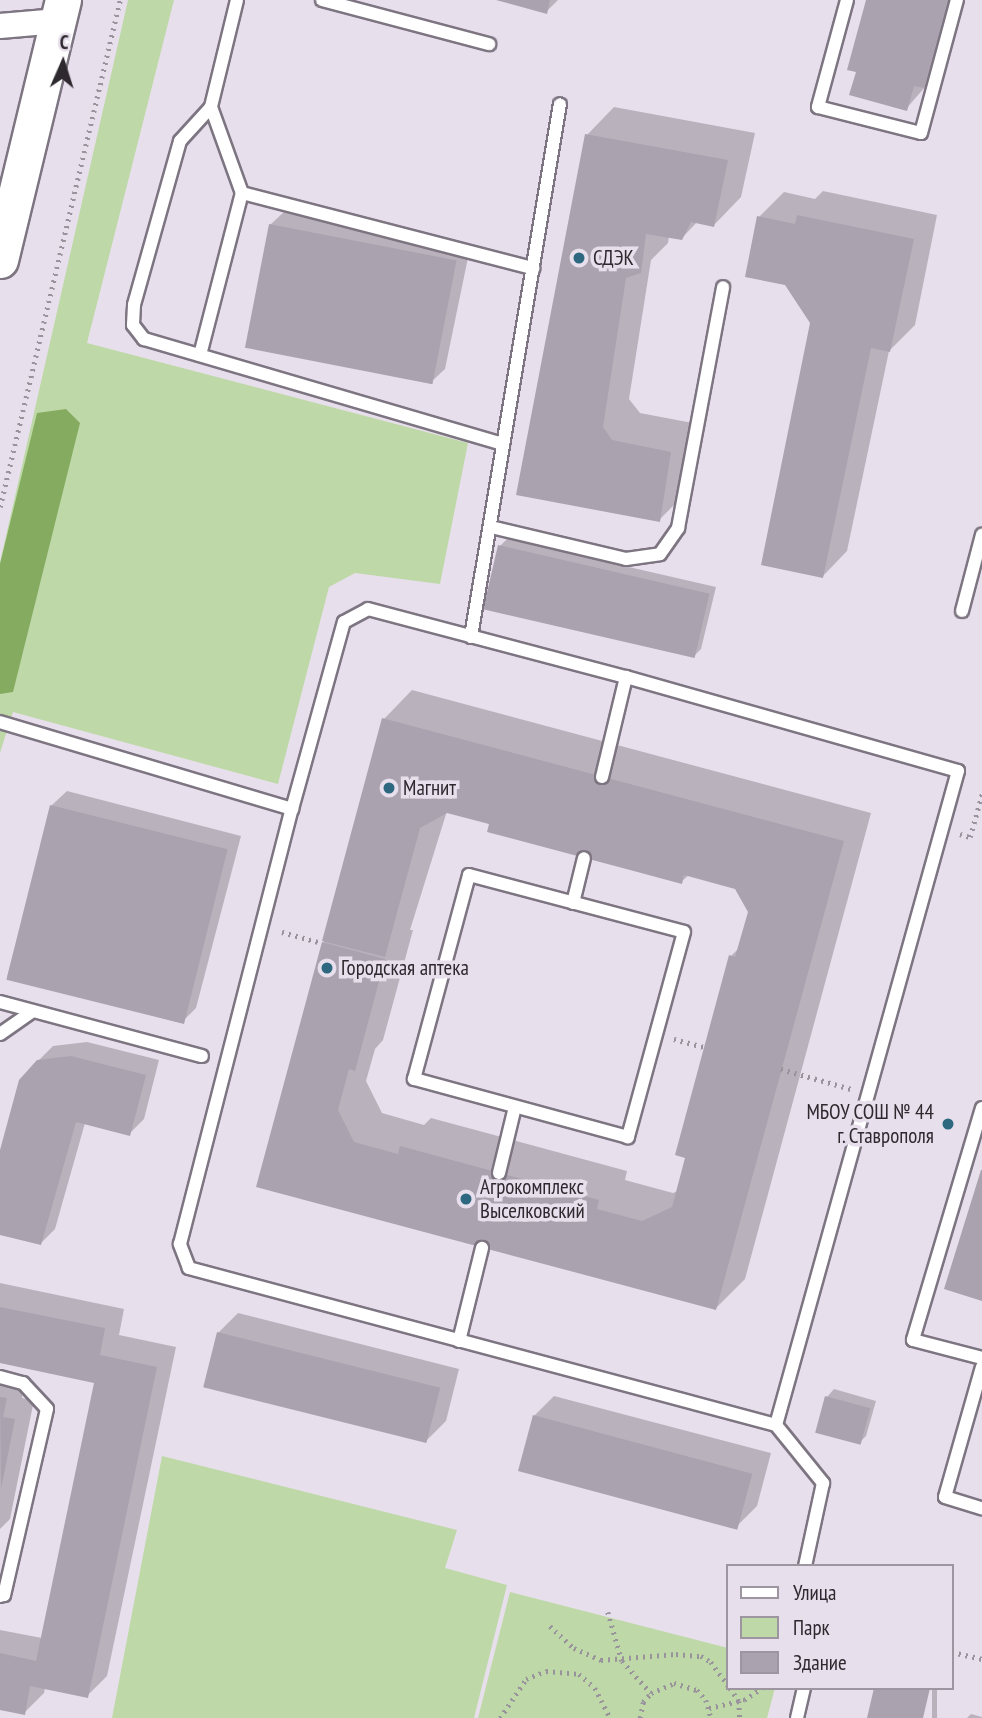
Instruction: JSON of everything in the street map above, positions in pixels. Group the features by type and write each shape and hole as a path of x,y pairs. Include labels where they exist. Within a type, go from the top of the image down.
{"main road":[{"path":"0,260 60,11"}],"street":[{"path":"0,26 60,11"}],"lane":[{"path":"237,0 211,107 180,141 134,305 133,325 144,339 503,444"},
{"path":"323,0 368,6 489,44"},
{"path":"847,0 818,107 921,132 957,0"},
{"path":"471,637 560,104"},
{"path":"200,355 242,192 211,107"},
{"path":"242,192 533,268"},
{"path":"491,527 626,559 660,554 678,528 723,287"},
{"path":"962,611 982,535"},
{"path":"776,1425 958,771 626,677 369,609 344,622 292,809 180,1244 190,1268 776,1425 823,1483 805,1564"},
{"path":"603,777 626,677"},
{"path":"0,723 292,809"},
{"path":"573,903 583,858"},
{"path":"469,875 684,932 628,1137 414,1079 441,978 469,875"},
{"path":"0,1002 202,1056"},
{"path":"0,1034 33,1011"},
{"path":"499,1173 515,1107"},
{"path":"982,1108 913,1340 982,1358"},
{"path":"459,1341 482,1248"},
{"path":"982,1367 945,1497 982,1508"},
{"path":"0,1377 23,1383 47,1409 4,1595 0,1596"},
{"path":"797,1718 804,1690"}],"path":[{"path":"0,507 120,0"},
{"path":"261,926 322,943"},
{"path":"384,962 441,978"},
{"path":"656,1034 704,1047"},
{"path":"781,1069 868,1094"},
{"path":"608,1612 622,1661 651,1693"},
{"path":"550,1626 574,1648 601,1660 622,1661 676,1654 701,1656 711,1662 726,1683"},
{"path":"954,1652 982,1659"},
{"path":"500,1718 526,1679 546,1671 565,1671 579,1674 595,1688 610,1718"},
{"path":"639,1718 643,1702 651,1693 661,1686 686,1685 697,1690 709,1708 711,1718"},
{"path":"731,1690 739,1701 740,1718"},
{"path":"709,1708 739,1701 758,1690"}],"green space":[{"path":"128,0 174,0 87,343 468,443 440,584 355,573 329,587 278,784 13,712 0,753 0,562"},
{"path":"66,409 80,423 13,692 0,694 0,564 37,413"},
{"path":"162,1456 457,1530 445,1568 507,1585 474,1718 112,1718"},
{"path":"510,1592 726,1647 726,1690 774,1690 767,1718 478,1718"}],"building":[{"path":"496,0 550,0 547,14"},
{"path":"866,0 948,0 924,88 914,86 907,111 849,95 856,72 847,70"},
{"path":"585,134 728,160 714,227 691,222 682,240 646,234 641,273 626,278 603,427 612,440 671,452 660,522 516,495"},
{"path":"797,215 914,239 890,352 871,348 823,578 761,565 810,323 785,285 745,277 757,216 795,224"},
{"path":"269,224 456,260 432,384 245,348"},
{"path":"498,545 709,594 695,658 483,609"},
{"path":"382,718 844,841 716,1310 256,1187 322,942 385,959 355,1071 349,1069 338,1110 354,1142 398,1154 400,1146 599,1200 597,1209 642,1221 672,1207 685,1158 675,1155 729,955 735,957 748,912 735,889 684,875 682,884 487,832 489,824 447,813 420,828 385,957 322,941"},
{"path":"50,805 228,849 184,1024 6,980"},
{"path":"71,1056 146,1075 130,1136 76,1122 41,1245 0,1235 0,1150 19,1080 37,1060"},
{"path":"982,1170 982,1301 944,1289"},
{"path":"0,1307 105,1328 100,1355 157,1367 88,1698 30,1686 25,1715 0,1710 0,1653 36,1661 94,1383 0,1363"},
{"path":"217,1332 440,1388 426,1443 203,1387"},
{"path":"825,1396 870,1408 861,1445 815,1433"},
{"path":"0,1397 7,1398 3,1417 15,1419 1,1489"},
{"path":"533,1415 752,1474 737,1530 518,1471"},
{"path":"874,1690 930,1690 923,1718 867,1718"}],"place":[{"name":"СДЭК","path":"579,258"},
{"name":"Магнит","path":"389,788"},
{"name":"Городская аптека","path":"327,968"},
{"name":"МБОУ СОШ № 44 г. Ставрополя","path":"948,1124"},
{"name":"Агрокомплекс Выселковский","path":"466,1199"}]}
